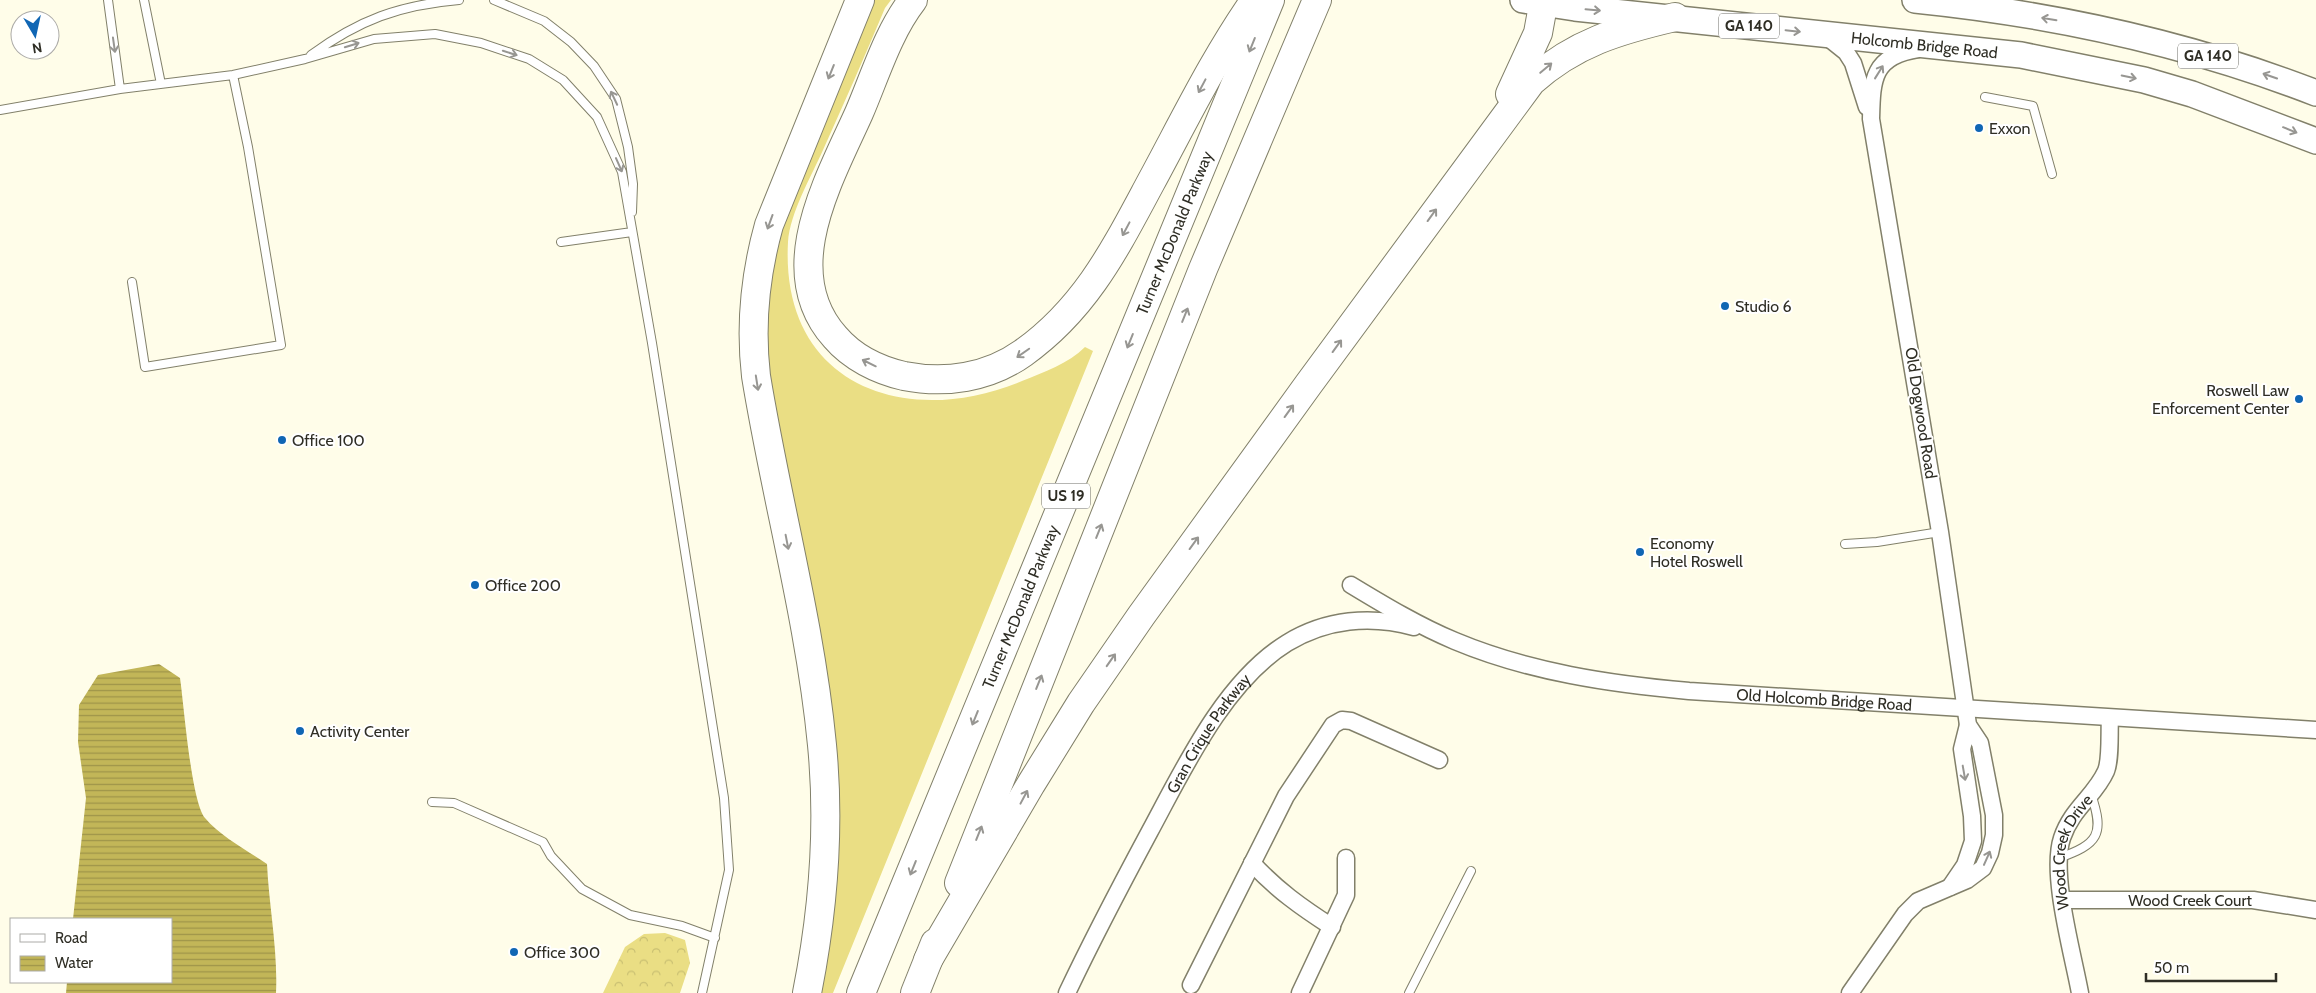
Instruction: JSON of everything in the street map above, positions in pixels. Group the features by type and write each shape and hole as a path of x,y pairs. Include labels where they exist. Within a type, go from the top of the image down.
{"highway":[{"path":"850,26 854,0"},
{"path":"807,993 817,940 824,862 825,822 822,745 811,664 757,384 752,343 753,313 761,253 769,224 860,0"},
{"path":"913,0 903,15 886,50 828,186 811,234 808,249 808,275 813,299 823,322 850,352 886,371 913,378 941,379 982,374 1007,363 1033,346 1071,312 1111,256 1214,64 1255,0"},
{"name":"Turner McDonald Parkway","path":"861,993 1270,0"},
{"name":"US 19","path":"915,993 1203,269 1316,0"},
{"path":"1492,132 1538,33 1537,1"},
{"path":"928,960 1031,784 1081,703 1151,603 1492,132 1531,82 1550,64 1596,39 1625,29 1674,18"}],"main road":[{"name":"Holcomb Bridge Road","path":"1537,1 1931,47 2021,55 2144,80 2205,98 2316,141"},
{"name":"GA 140","path":"1927,1 2085,24 2163,42 2227,61 2316,94"}],"street":[{"name":"Old Dogwood Road","path":"1824,34 1846,52 1853,63 1871,119 1940,532 1968,726 1980,743 1994,815 1994,834 1990,853 1983,868 1967,880 1918,902 1905,914 1850,993"},
{"name":"Old Dogwood Road","path":"1871,119 1872,89 1875,74 1879,69 1893,57 1911,50 1931,47"},
{"name":"Old Holcomb Bridge Road","path":"1351,585 1395,611 1454,641 1541,668 1649,687 1966,709 2316,730"},
{"name":"Gran Crique Parkway","path":"1067,993 1114,896 1191,758 1226,703 1266,659 1287,643 1311,630 1349,621 1391,622 1454,641"},
{"name":"Wood Creek Drive","path":"2080,993 2062,900 2059,858 2061,839 2072,814 2107,769 2110,718"},
{"path":"1191,985 1291,787 1330,728 1337,721 1351,721 1439,760"},
{"path":"1303,992 1346,895 1346,858"},
{"path":"1252,863 1273,886 1291,901 1332,927"},
{"name":"Wood Creek Court","path":"2062,900 2253,900 2316,910"}],"lane":[{"path":"108,0 120,90"},
{"path":"144,0 161,84"},
{"path":"305,59 338,36 379,15 428,3 459,0"},
{"path":"494,0 544,22 571,42 594,66 616,99 628,147 633,184 632,232"},
{"path":"0,110 120,90 233,75 305,59 374,39 434,34 481,43 529,59 563,80 597,117 622,172 652,343 724,798 729,870 702,993"},
{"path":"132,282 145,367 281,346 248,147 233,75"},
{"path":"1985,97 2033,106 2052,174"},
{"path":"561,242 632,232"},
{"path":"1845,544 1877,542 1940,532"},
{"path":"2059,858 2077,851 2095,839 2099,822 2090,792"},
{"path":"432,802 454,803 543,842 551,856 582,890 630,915 682,926 715,938"},
{"path":"1409,993 1471,871"}],"green space":[{"path":"870,0 891,0 885,8 802,195 790,231 788,242 791,291 805,331 828,362 858,384 894,396 935,400 978,395 1047,371 1071,358 1085,347 1093,351 833,993 817,993 830,888 760,360 772,246"},
{"path":"665,933 685,940 690,963 680,993 603,993 625,947 644,934"}],"water":[{"path":"159,664 180,678 192,773 200,808 211,825 267,864 276,961 276,993 66,993 67,983 172,983 172,918 73,918 86,798 78,742 79,705 98,675"}],"place":[{"name":"Exxon","path":"1979,128"},
{"name":"Studio 6","path":"1725,306"},
{"name":"Roswell Law Enforcement Center","path":"2299,399"},
{"name":"Office 100","path":"282,440"},
{"name":"Economy Hotel Roswell","path":"1640,552"},
{"name":"Office 200","path":"475,585"},
{"name":"Activity Center","path":"300,731"},
{"name":"Office 300","path":"514,952"}]}
